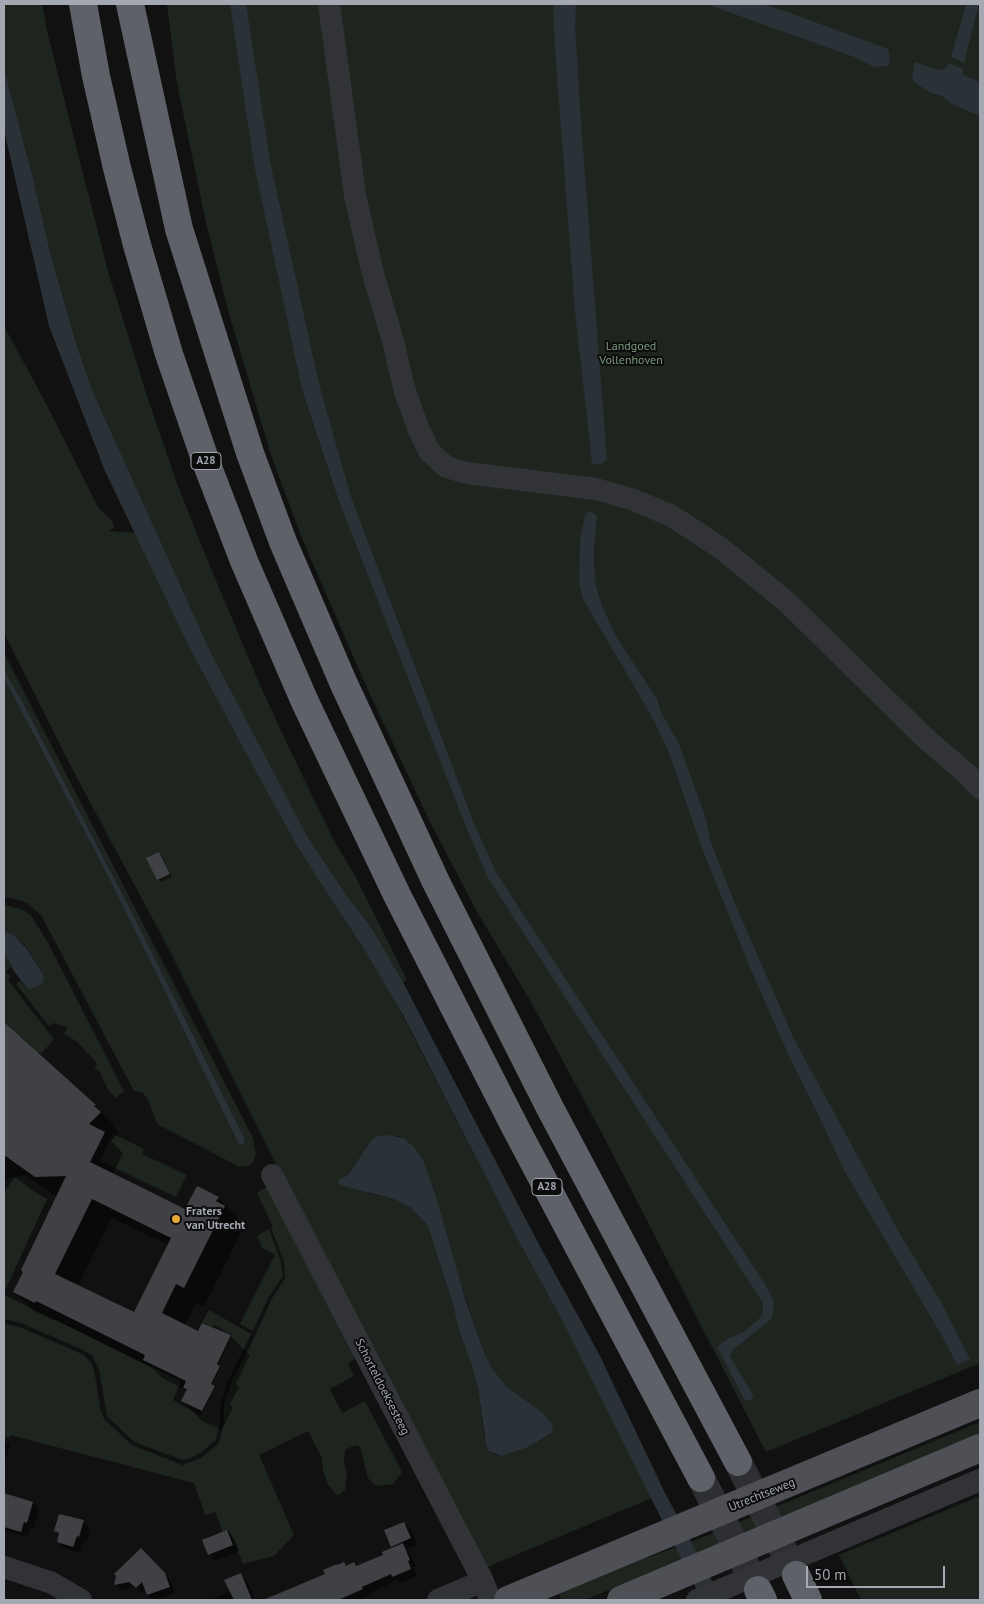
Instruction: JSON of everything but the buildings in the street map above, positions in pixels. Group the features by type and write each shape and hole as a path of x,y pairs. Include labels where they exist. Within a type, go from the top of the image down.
{"highway":[{"name":"A28","path":"83,4 114,158 137,245 169,354 206,462 244,561 305,702 397,895 515,1127 701,1478"},
{"path":"130,4 179,229 250,452 283,542 343,682 436,882 550,1108 738,1462"},
{"path":"796,1575 808,1600"}],"main road":[{"name":"Utrechtseweg","path":"508,1600 548,1593 980,1404"},
{"path":"621,1600 980,1448"}],"street":[{"path":"330,4 355,195 372,270 393,341 404,388 418,428 429,451 446,467 467,473 596,489 631,499 672,516 722,549 788,604 923,736 968,775 980,788"},
{"name":"Schorteldoeksesteeg","path":"272,1175 486,1590"},
{"path":"697,1600 980,1480"},
{"path":"4,1567 52,1583 81,1600"},
{"path":"438,1600 486,1590"}],"green space":[{"path":"4,4 42,4 47,31 107,268 176,481 260,685 334,841 354,874 407,980 403,982 371,927 347,896 307,836 272,772 211,653 93,392 77,346 51,256 4,68"},
{"name":"Landgoed Vollenhoven","path":"167,4 980,4 980,1363 766,1452 605,1139 531,1002 476,910 430,822 367,688 301,536 271,455 227,307 206,223 177,83"},
{"path":"4,326 98,507 113,522 114,528 109,531 136,533 189,647 242,746 320,882 390,991 518,1240 564,1324 652,1498 487,1567 293,1199 170,951 77,778 4,633","holes":["399,1136 414,1147 423,1159 436,1196 460,1283 485,1356 505,1385 544,1414 551,1422 551,1434 501,1456 493,1454 484,1436 478,1389 472,1366 459,1331 452,1301 427,1224 419,1214 394,1199 372,1194 338,1181 348,1175 368,1147"]},
{"path":"4,653 253,1138 256,1155 249,1166 240,1167 157,1124 148,1099 143,1093 134,1091 41,915 27,903 4,897 4,678 109,878 238,1143 244,1144 245,1139 127,903 4,670"},
{"path":"4,905 21,909 31,915 48,943 124,1091 115,1098 108,1090 100,1072 94,1067 97,1064 96,1062 76,1041 64,1034 67,1027 53,1023 49,1026 16,984 20,981 26,987 44,976 27,948 14,935 4,931"},
{"path":"4,954 13,970 10,967 6,971 11,977 8,980 54,1039 41,1054 37,1051 35,1053 34,1049 21,1037 10,1031 12,1029 4,1022"},
{"path":"113,1134 144,1149 142,1154 187,1175 176,1197 100,1161"},
{"path":"15,1177 47,1199 4,1293 4,1192"},
{"path":"266,1188 269,1189 358,1356 348,1364 354,1376 330,1389 342,1413 365,1401 402,1472 393,1484 376,1486 368,1478 360,1447 355,1445 345,1450 344,1463 347,1474 345,1490 338,1496 328,1485 323,1470 322,1458 308,1431 259,1455 294,1535 274,1556 243,1564 229,1530 223,1532 215,1512 205,1515 194,1483 10,1435 10,1438 4,1436 4,1323 22,1328 84,1355 92,1364 100,1408 104,1419 132,1445 182,1465 201,1458 218,1444 224,1421 224,1403 232,1381 271,1300 285,1278 284,1262 271,1228 273,1227 257,1193"},
{"path":"269,1229 281,1262 283,1276 268,1298 253,1331 240,1324 275,1255 262,1248 257,1236"},
{"path":"4,1295 181,1381 173,1400 201,1416 216,1386 212,1384 221,1366 218,1364 232,1335 214,1325 212,1327 202,1322 209,1310 251,1334 228,1381 220,1406 220,1421 216,1440 202,1452 183,1460 134,1442 107,1416 99,1369 92,1355 21,1323 4,1319"},
{"path":"980,1422 980,1437 585,1600 561,1600 559,1594 555,1591 696,1540"},
{"path":"980,1496 980,1600 861,1600 839,1555"}],"shaded area":[{"path":"230,4 246,4 270,161 319,384 351,497 475,826 497,874 774,1301 771,1319 733,1350 730,1356 754,1397 750,1400 745,1401 717,1347 729,1338 742,1333 760,1318 763,1312 763,1303 488,878 466,827 339,501 302,389 254,164"},
{"path":"553,4 576,4 575,25 581,122 607,459 603,463 596,465 592,463 575,312"},
{"path":"706,4 763,4 790,13 888,49 890,59 888,66 874,67 857,58"},
{"path":"966,4 979,4 964,63 951,57"},
{"path":"916,62 937,70 944,69 949,63 963,69 963,75 980,82 980,116 952,104 942,96 929,92 914,82 912,78"},
{"path":"4,68 51,256 77,346 93,392 211,653 307,836 347,896 371,927 403,982 536,1239 599,1354 664,1491 722,1600 702,1600 564,1324 518,1240 403,1015 367,954 295,842 242,746 189,647 105,471 49,326 4,130"},
{"path":"590,511 597,516 594,570 596,586 602,606 617,638 657,699 661,712 679,744 706,819 710,840 733,899 794,1039 900,1234 942,1304 970,1359 957,1365 945,1341 844,1170 788,1054 751,970 703,851 668,750 652,717 583,599 579,582 580,541 585,514"},
{"path":"4,670 127,903 245,1139 244,1144 238,1143 109,878 4,678"},
{"path":"4,931 14,935 27,949 44,976 43,982 40,985 30,989 26,987 14,971 4,954"},
{"path":"386,1135 403,1138 414,1147 423,1159 436,1196 466,1302 485,1355 492,1368 505,1385 544,1414 553,1425 552,1433 528,1447 501,1456 489,1451 486,1444 478,1389 472,1366 459,1331 452,1301 427,1224 411,1208 394,1199 343,1186 338,1183 339,1180 348,1175 371,1141 377,1136"}],"tunnel":[{"path":"738,1462 796,1575"},
{"path":"701,1478 758,1590"}],"place":[{"name":"Fraters van Utrecht","path":"176,1219"}]}
